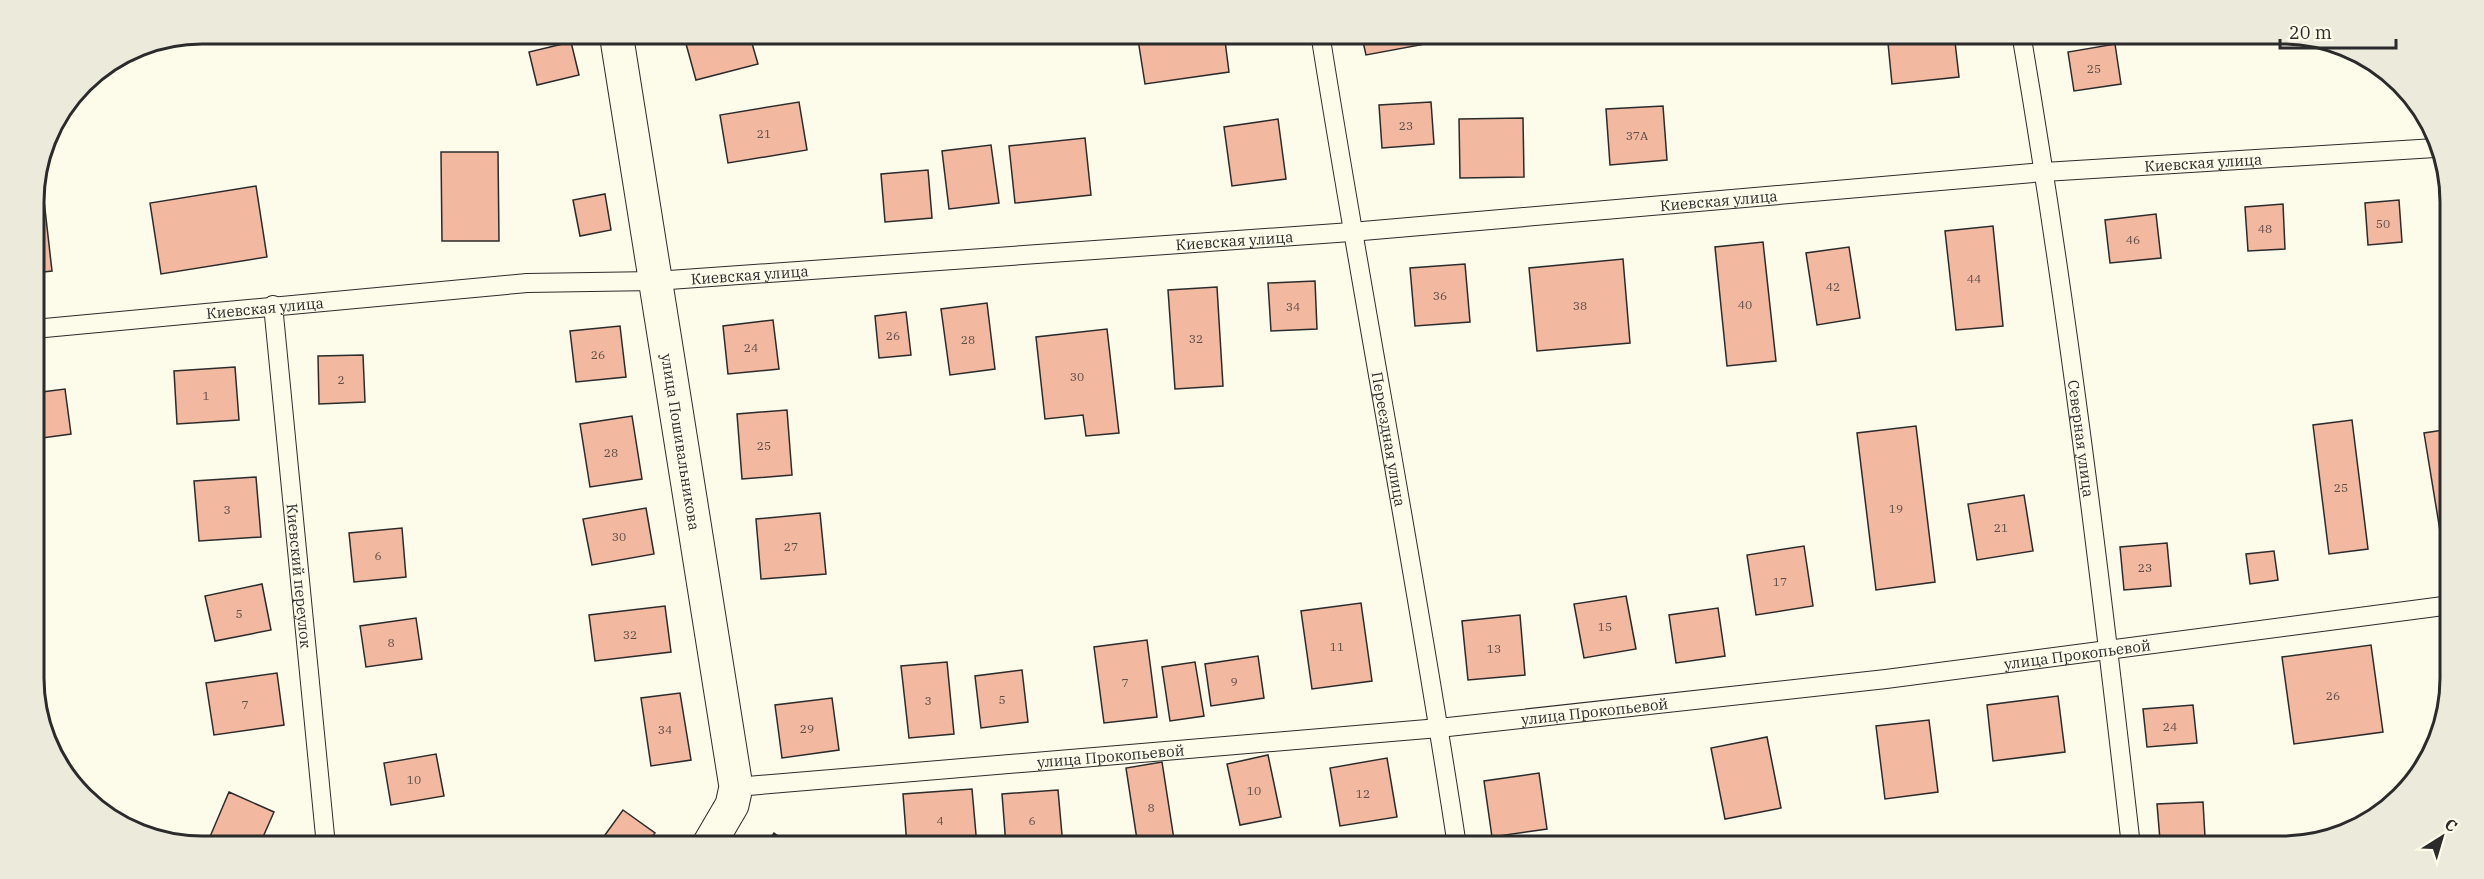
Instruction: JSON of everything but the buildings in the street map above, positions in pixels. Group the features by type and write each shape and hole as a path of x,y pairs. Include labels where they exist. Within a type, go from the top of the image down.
{"main road":[{"name":"улица Пошивальникова","path":"618,44 736,787 732,805 714,836"}],"lane":[{"name":"Переездная улица","path":"1322,44 1351,232 1439,728 1455,835"},
{"name":"Северная улица","path":"2023,44 2044,172 2108,649 2130,835"},
{"name":"Киевская улица","path":"44,328 527,283 655,281 1351,232 2044,172 2431,148"},
{"name":"Киевский переулок","path":"273,305 325,836"},
{"name":"улица Прокопьевой","path":"736,787 1439,728 1886,679 2440,605"}]}
